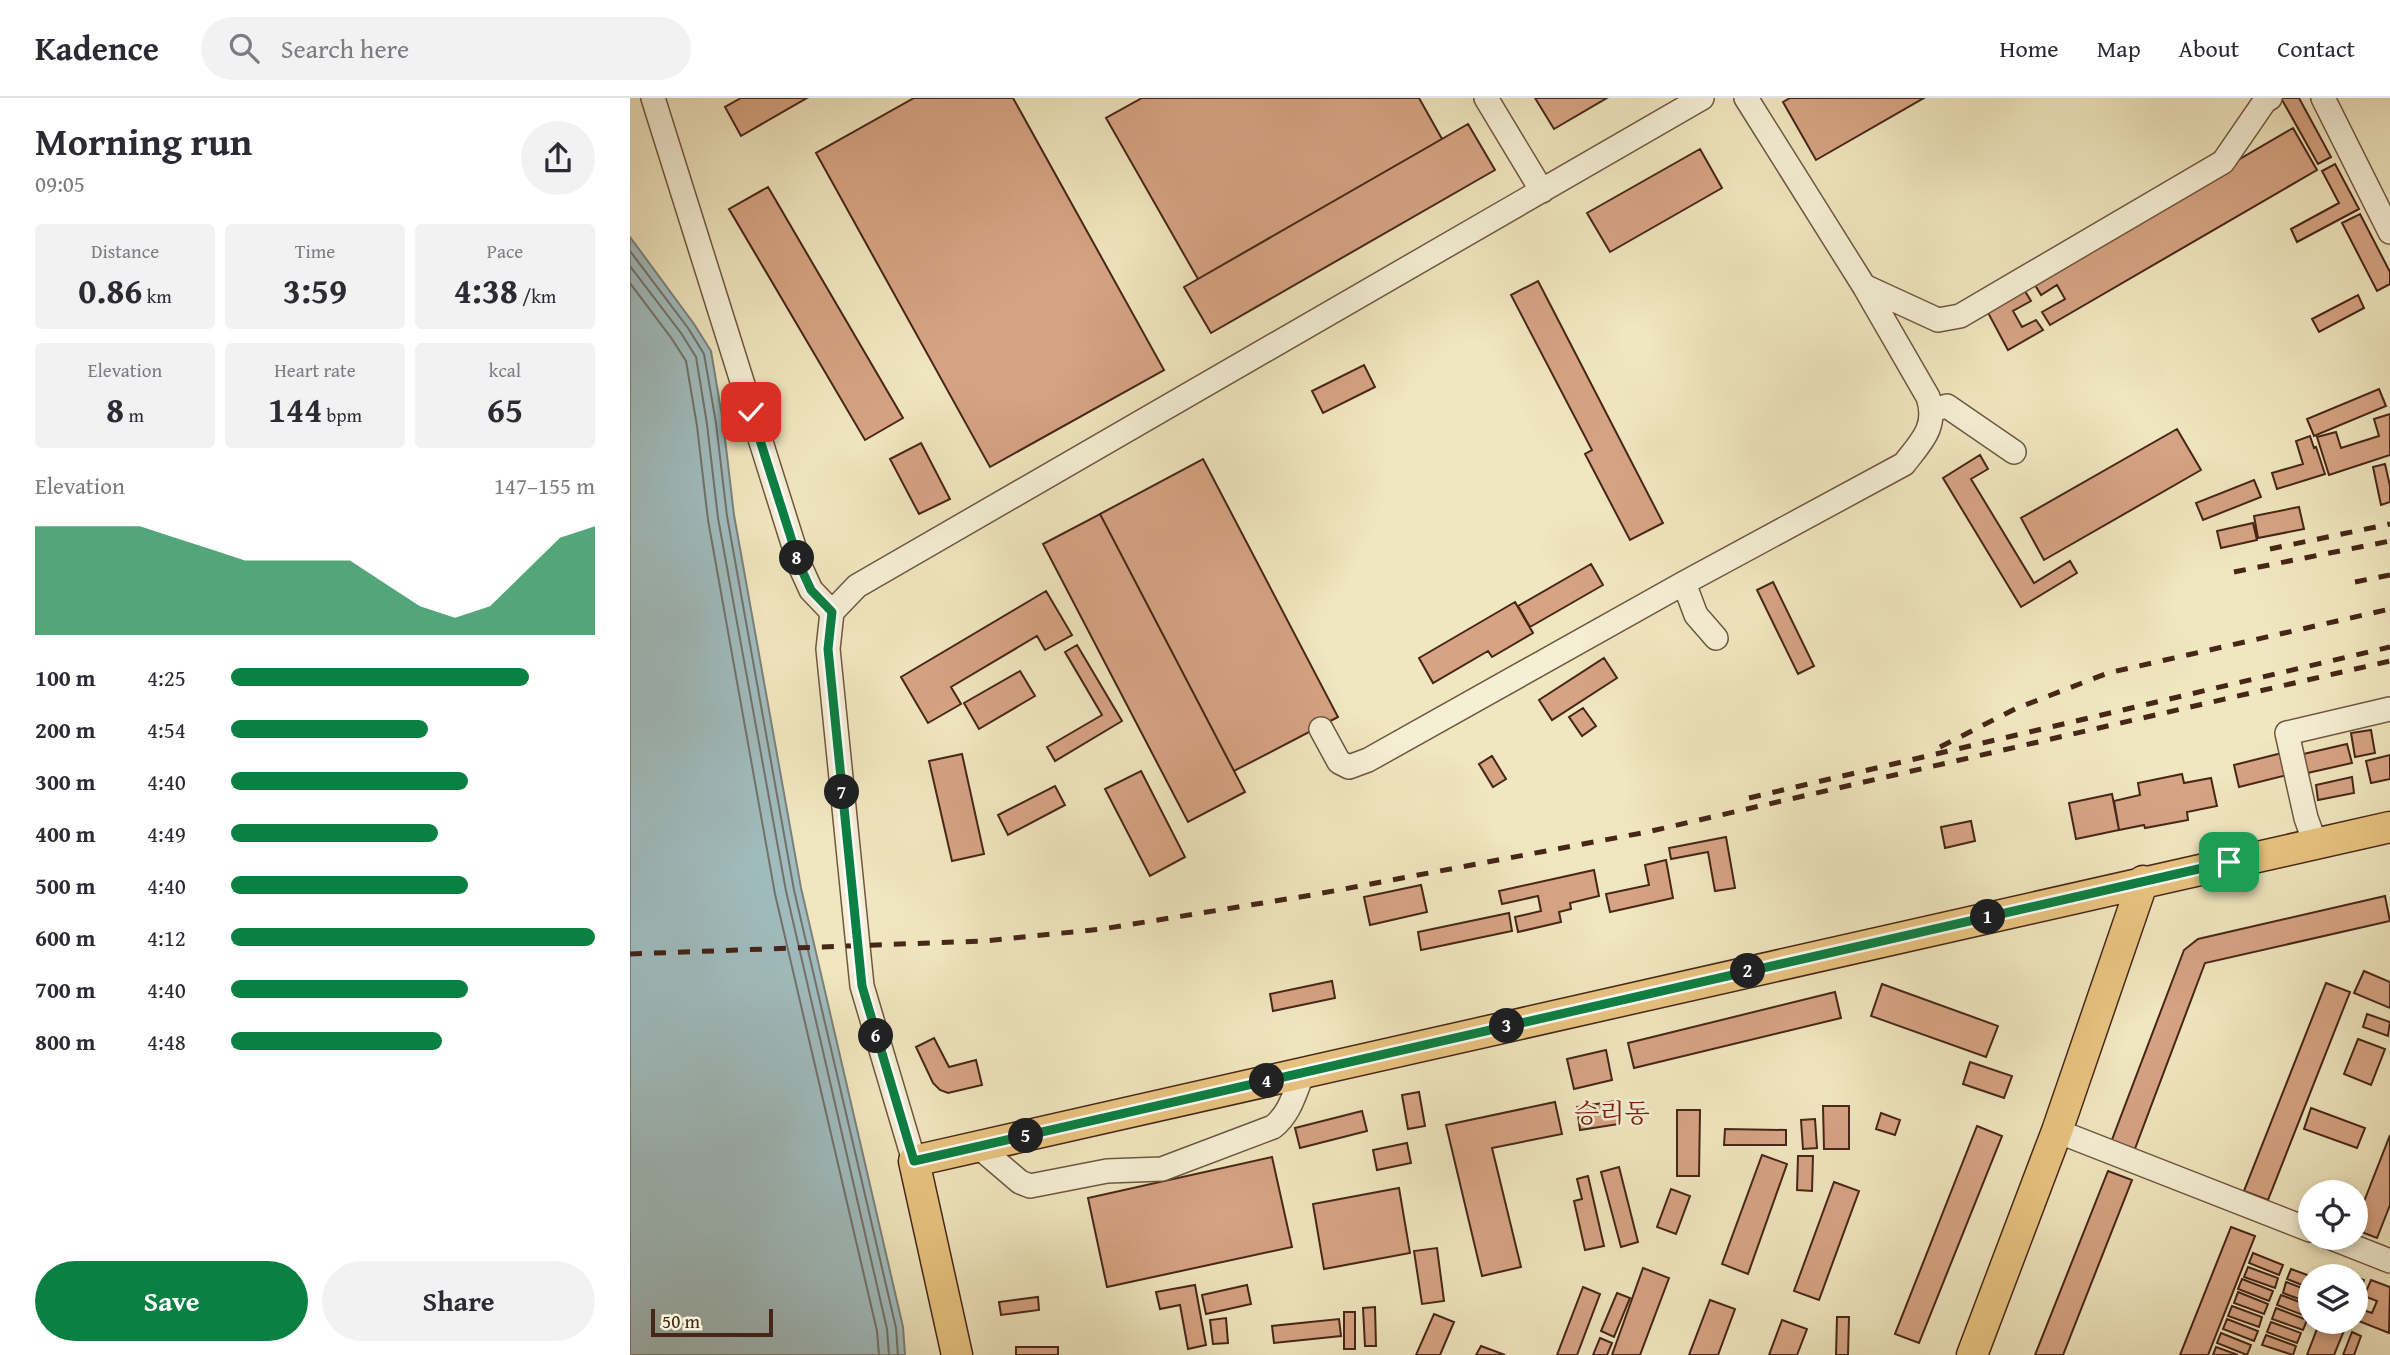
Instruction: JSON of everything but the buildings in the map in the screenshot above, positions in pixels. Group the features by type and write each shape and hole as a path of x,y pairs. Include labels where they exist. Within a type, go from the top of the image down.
{"main road":[{"path":"957,1355 914,1161 2390,827"},
{"path":"1972,1355 2057,1131 2143,881"}],"street":[{"path":"653,98 800,566 811,590 832,612"},
{"path":"1486,98 1542,191"},
{"path":"914,1161 862,986 828,649 832,612 857,586 1702,98"},
{"path":"1321,729 1339,762 1349,767 1368,760 1684,583 1904,464 1928,432 1932,410 1927,397 1864,286 1746,98"},
{"path":"1864,286 1938,320 1961,316 2223,162 2265,101 2270,98"},
{"path":"2323,98 2390,232"},
{"path":"1932,410 1947,406 2014,452"},
{"path":"1684,583 1696,615 1716,638"},
{"path":"2315,843 2306,818 2287,733 2390,709"},
{"path":"979,1147 1020,1182 1030,1186 1107,1171 1163,1168 1273,1127 1281,1121 1290,1106 1303,1073"},
{"path":"2057,1131 2298,1225"},
{"path":"2362,1250 2390,1261"}],"water":[{"path":"630,237 711,351 734,515 801,888 903,1327 905,1355 630,1355"}],"railway":[{"path":"2270,549 2390,524"},
{"path":"2234,572 2390,541"},
{"path":"2355,582 2390,575"},
{"path":"1940,747 2015,709 2108,673 2390,609"},
{"path":"1749,798 2390,647"},
{"path":"630,954 984,941 1102,929 1312,895 1647,832 2390,661"}],"district":[{"name":"승리동","path":"1612,1113"}],"route":[{"path":"751,412 800,566 811,590 832,612 828,649 862,986 914,1161 2229,862"}]}
